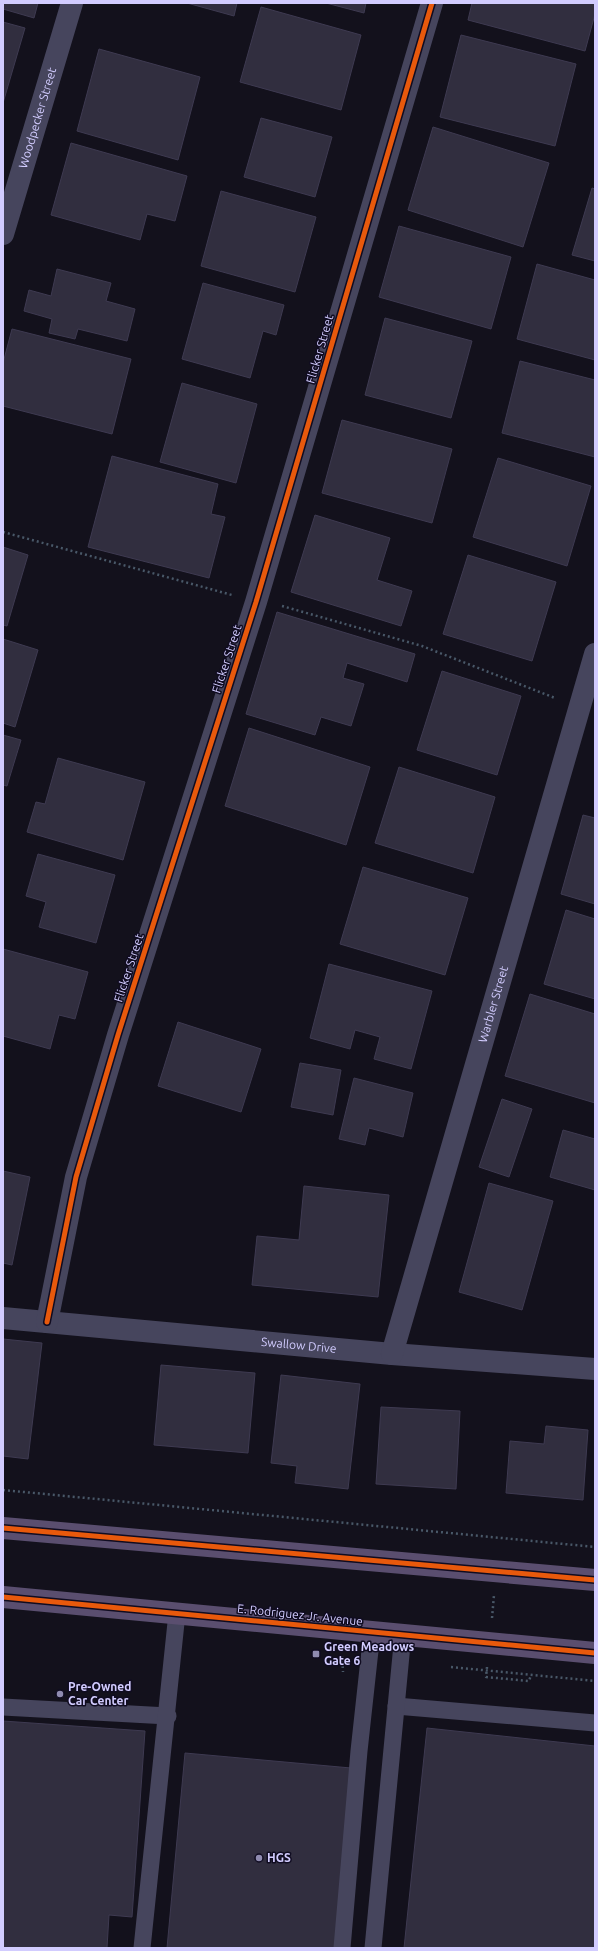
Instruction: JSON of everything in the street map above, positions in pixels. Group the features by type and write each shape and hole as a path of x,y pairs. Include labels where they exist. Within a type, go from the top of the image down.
{"main road":[{"path":"3,1528 595,1580"},
{"name":"E. Rodriguez Jr. Avenue","path":"3,1597 595,1653"}],"street":[{"name":"Woodpecker Street","path":"3,234 72,3"},
{"name":"Flicker Street","path":"46,1322 78,1170 118,1035 256,602 432,3"},
{"name":"Warbler Street","path":"392,1354 578,707 595,654"},
{"name":"Swallow Drive","path":"3,1318 392,1354 595,1369"}],"lane":[{"path":"142,1948 168,1716 177,1613"},
{"path":"342,1948 359,1751 372,1632"},
{"path":"373,1948 403,1634"},
{"path":"396,1706 595,1724"},
{"path":"3,1707 168,1716"}],"path":[{"path":"3,532 256,602 282,606 422,646 578,707"},
{"path":"3,1490 595,1547"},
{"path":"491,1623 494,1593"},
{"path":"488,1662 486,1677 529,1681 531,1675"},
{"path":"449,1667 595,1681"}],"building":[{"path":"3,3 38,3 34,18 3,9"},
{"path":"187,3 237,3 234,16"},
{"path":"326,3 366,3 364,13"},
{"path":"472,3 595,3 595,14 585,51 468,20"},
{"path":"261,7 361,35 341,110 240,82"},
{"path":"3,22 25,28 3,103"},
{"path":"461,35 576,64 555,146 440,117"},
{"path":"99,49 200,77 178,160 77,131"},
{"path":"261,118 332,137 315,197 244,177"},
{"path":"433,127 549,163 523,247 408,210"},
{"path":"71,143 187,176 175,221 147,214 140,240 51,215"},
{"path":"592,188 595,189 595,261 572,255"},
{"path":"221,191 316,217 295,292 201,266"},
{"path":"399,226 511,257 491,329 379,297"},
{"path":"537,264 595,280 595,360 517,339"},
{"path":"57,269 111,283 106,301 135,309 127,341 78,329 75,339 49,333 52,319 24,311 29,290 51,296"},
{"path":"203,283 284,305 276,335 263,331 250,378 182,359"},
{"path":"385,318 472,341 451,418 365,395"},
{"path":"12,329 131,359 112,434 3,406 3,363"},
{"path":"520,361 595,380 595,457 502,433"},
{"path":"182,383 257,404 236,483 160,462"},
{"path":"342,420 452,449 432,523 322,493"},
{"path":"112,456 218,484 211,514 225,517 209,578 88,547"},
{"path":"498,458 591,486 567,566 473,537"},
{"path":"315,515 390,538 377,580 412,591 401,626 291,592"},
{"path":"3,547 28,555 7,626 3,625"},
{"path":"468,555 556,582 532,661 443,634"},
{"path":"277,612 415,654 407,682 347,663 343,678 364,684 351,726 321,717 315,735 246,714"},
{"path":"3,639 38,650 15,727 3,723"},
{"path":"442,671 521,696 497,775 417,750"},
{"path":"249,728 370,767 346,845 225,806"},
{"path":"3,735 21,740 7,786 3,785"},
{"path":"58,758 145,782 123,860 27,832 36,802 45,804"},
{"path":"399,767 495,797 473,873 375,843"},
{"path":"583,815 595,818 595,904 561,894"},
{"path":"38,854 115,875 96,943 39,927 46,902 26,896"},
{"path":"363,867 468,898 445,975 340,944"},
{"path":"566,910 595,919 595,999 544,984"},
{"path":"3,949 88,972 75,1019 59,1015 50,1049 3,1036"},
{"path":"329,964 432,991 411,1069 374,1059 380,1037 355,1030 350,1049 310,1038"},
{"path":"530,994 595,1014 595,1103 505,1076"},
{"path":"178,1022 261,1049 241,1112 158,1086"},
{"path":"300,1063 341,1070 333,1115 291,1107"},
{"path":"354,1078 413,1093 403,1137 369,1128 365,1145 339,1139"},
{"path":"502,1099 532,1109 509,1177 479,1167"},
{"path":"563,1130 595,1139 595,1190 550,1177"},
{"path":"3,1171 30,1177 12,1265 3,1263"},
{"path":"489,1183 553,1201 522,1310 459,1292"},
{"path":"304,1186 389,1195 378,1297 252,1285 257,1236 299,1240"},
{"path":"3,1339 42,1343 28,1459 3,1456"},
{"path":"161,1365 255,1373 248,1453 154,1445"},
{"path":"281,1375 360,1384 348,1489 295,1483 297,1466 271,1463"},
{"path":"381,1407 460,1411 456,1489 376,1484"},
{"path":"546,1426 588,1430 583,1500 506,1493 510,1441 544,1444"},
{"path":"3,1721 145,1731 132,1917 109,1915 107,1948 3,1948"},
{"path":"427,1728 595,1746 595,1948 404,1948"},
{"name":"HGS","path":"185,1753 351,1768 335,1948 167,1948"}],"cycle path":[{"path":"47,1322 76,1177 118,1035 256,602 432,3"},
{"path":"3,1528 595,1580"},
{"path":"3,1597 595,1653"}],"place":[{"name":"Green Meadows Gate 6","path":"316,1654"},
{"name":"Pre-Owned Car Center","path":"60,1694"},
{"name":"HGS","path":"259,1858"}]}
